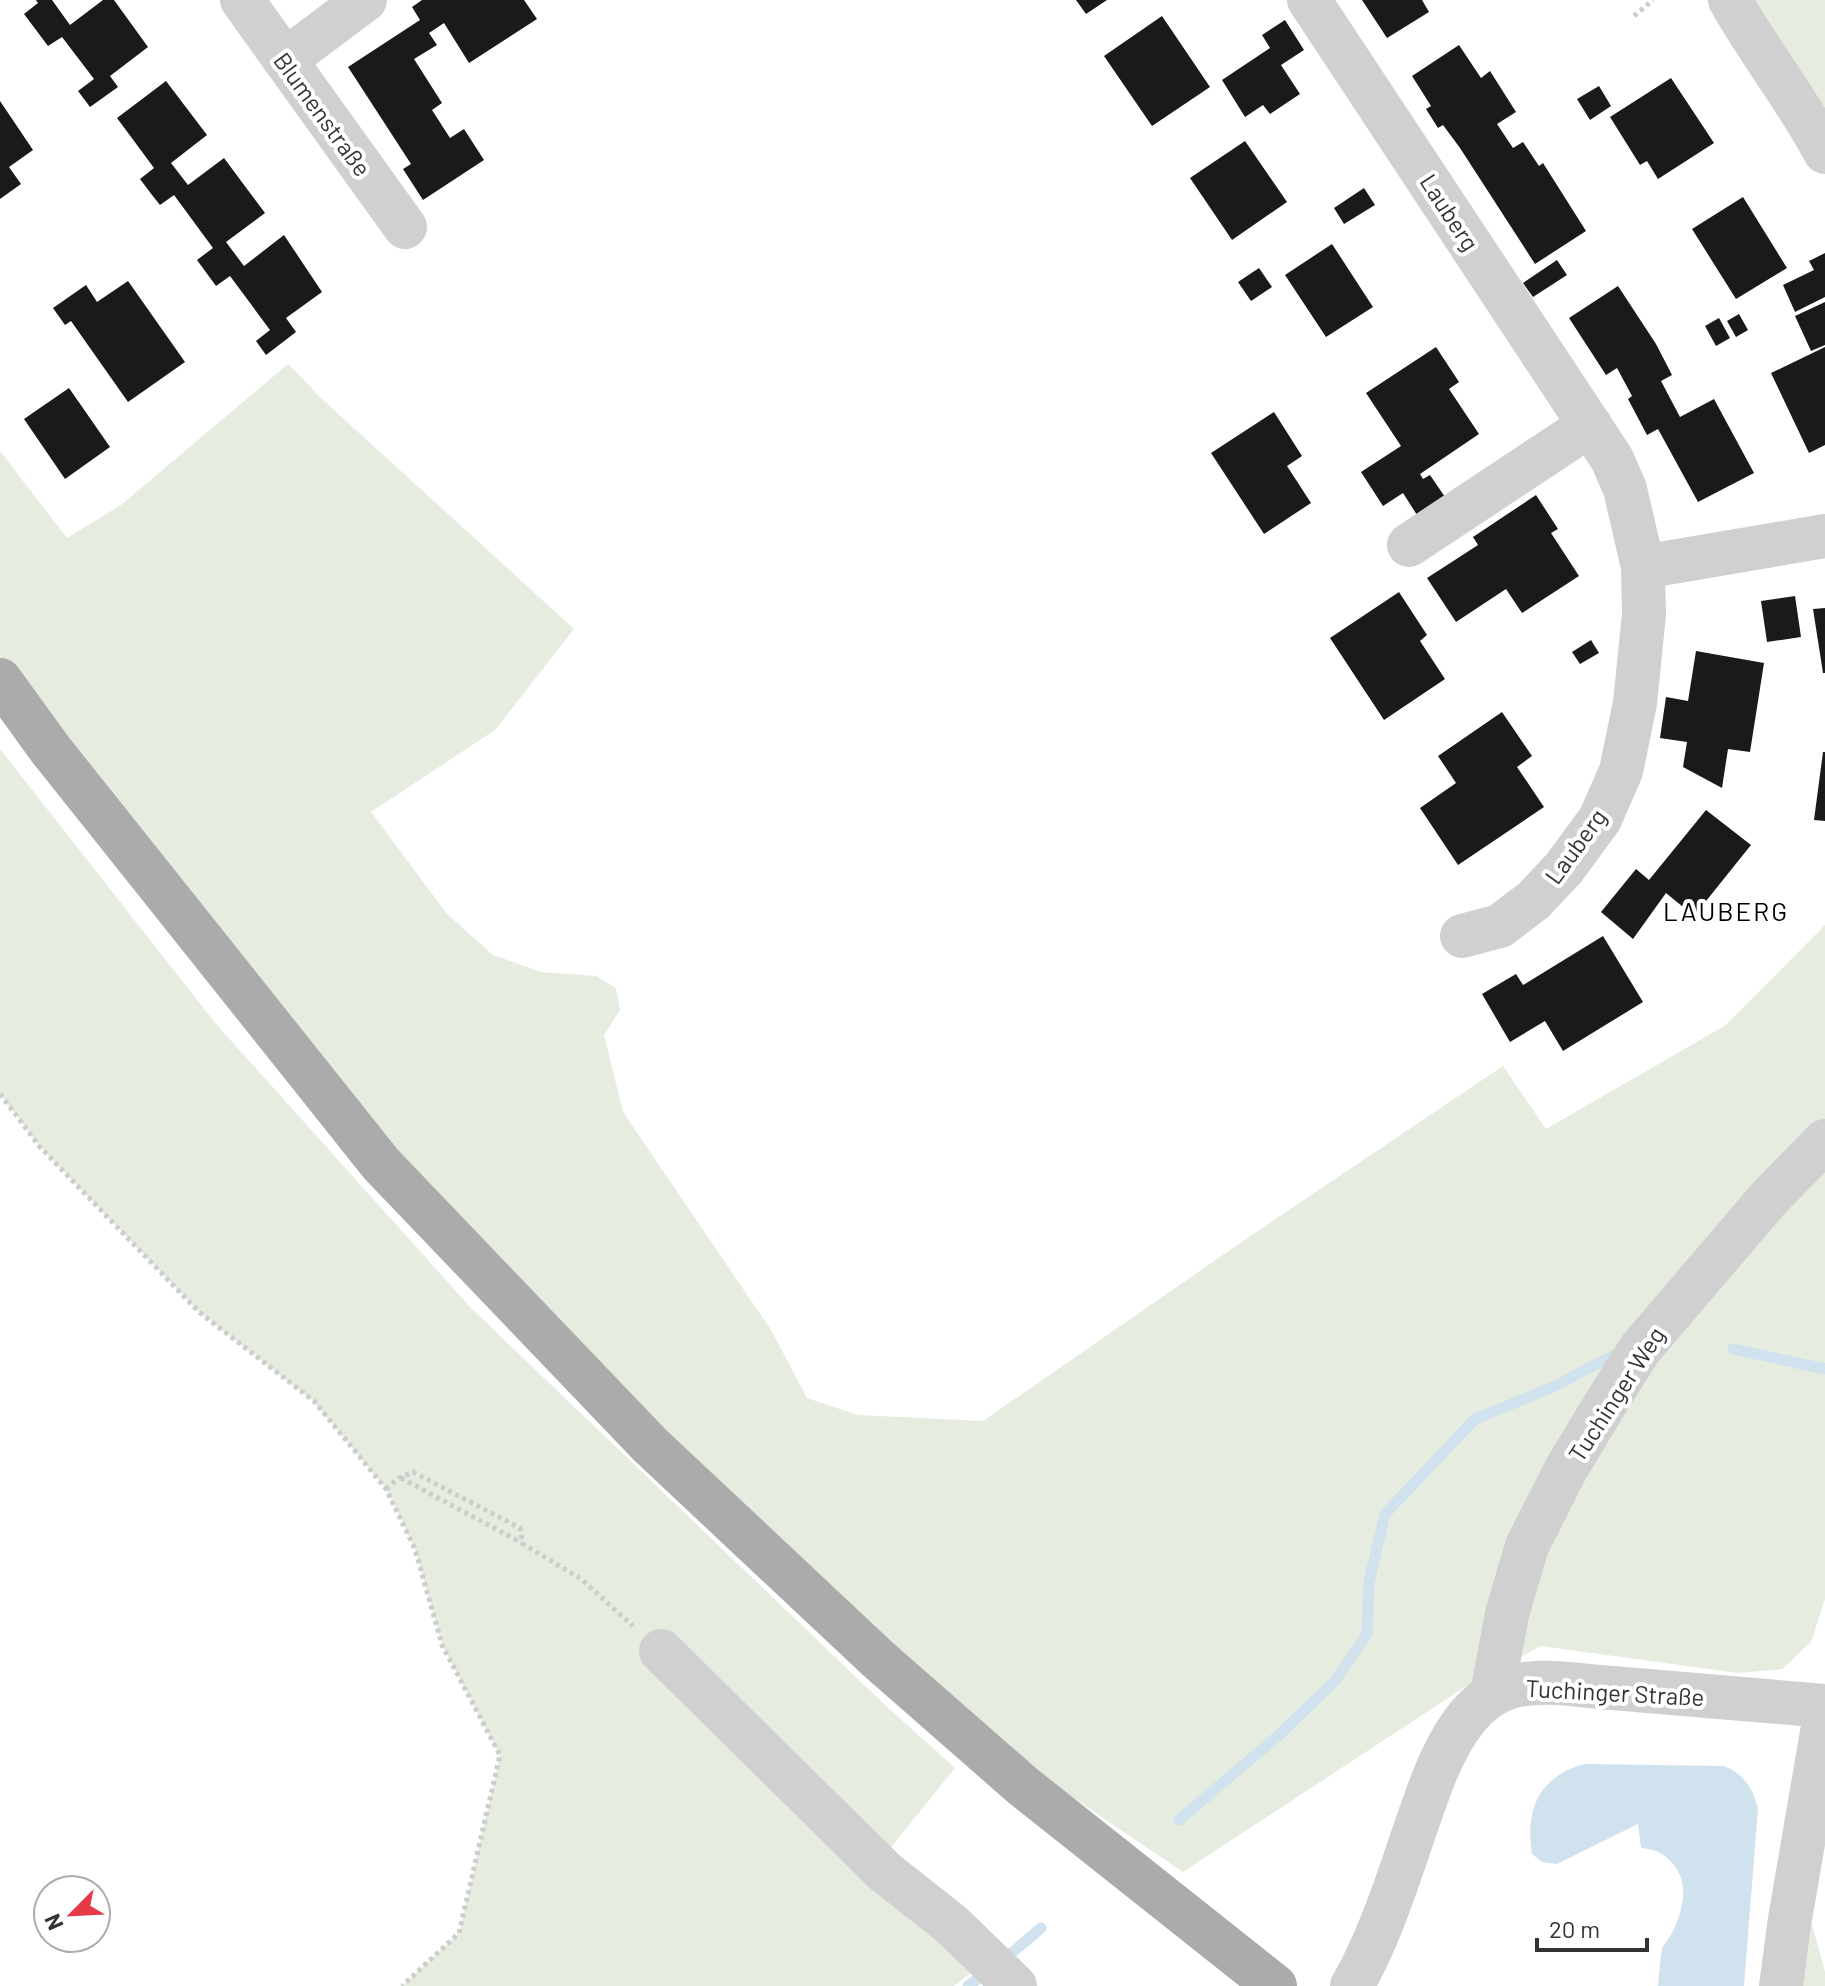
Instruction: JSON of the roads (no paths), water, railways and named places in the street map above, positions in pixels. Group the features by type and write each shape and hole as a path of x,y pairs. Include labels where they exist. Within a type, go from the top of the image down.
{"main road":[{"path":"0,680 50,749 381,1164 650,1445 878,1659 1023,1786 1275,1986"}],"street":[{"name":"Blumenstraße","path":"242,0 405,227"},
{"path":"285,60 365,0"},
{"name":"Lauberg","path":"1309,0 1612,459 1625,489 1643,567 1644,614 1635,703 1621,771 1600,819 1564,868 1534,900 1500,926 1462,936"},
{"path":"1730,0 1750,36 1808,120 1825,152"},
{"path":"1409,545 1590,425"},
{"path":"1643,567 1825,536"},
{"name":"Tuchinger Weg","path":"1492,1695 1507,1614 1527,1546 1566,1469 1640,1349 1769,1198 1825,1141"},
{"path":"661,1651 885,1872 951,1924 1015,1986"},
{"name":"Tuchinger Straße","path":"1352,1986 1378,1931 1449,1745 1466,1719 1492,1695 1510,1687 1556,1684 1825,1706"},
{"path":"1781,1986 1825,1715"},
{"path":"1817,1759 1817,1798 1825,1866"}],"water":[{"path":"1584,1764 1724,1766 1746,1782 1758,1808 1744,1986 1658,1986 1662,1949 1679,1916 1683,1898 1682,1880 1670,1860 1659,1852 1641,1848 1638,1824 1557,1864 1542,1862 1532,1854 1531,1823 1538,1797 1556,1777"}],"waterway":[{"path":"1733,1349 1825,1369"},
{"path":"1179,1820 1279,1735 1335,1681 1367,1634 1369,1582 1385,1514 1475,1419 1553,1387 1618,1353"},
{"path":"1007,1957 1041,1928"},
{"path":"968,1986 987,1972"}],"district":[{"name":"LAUBERG","path":"1726,910"}]}
